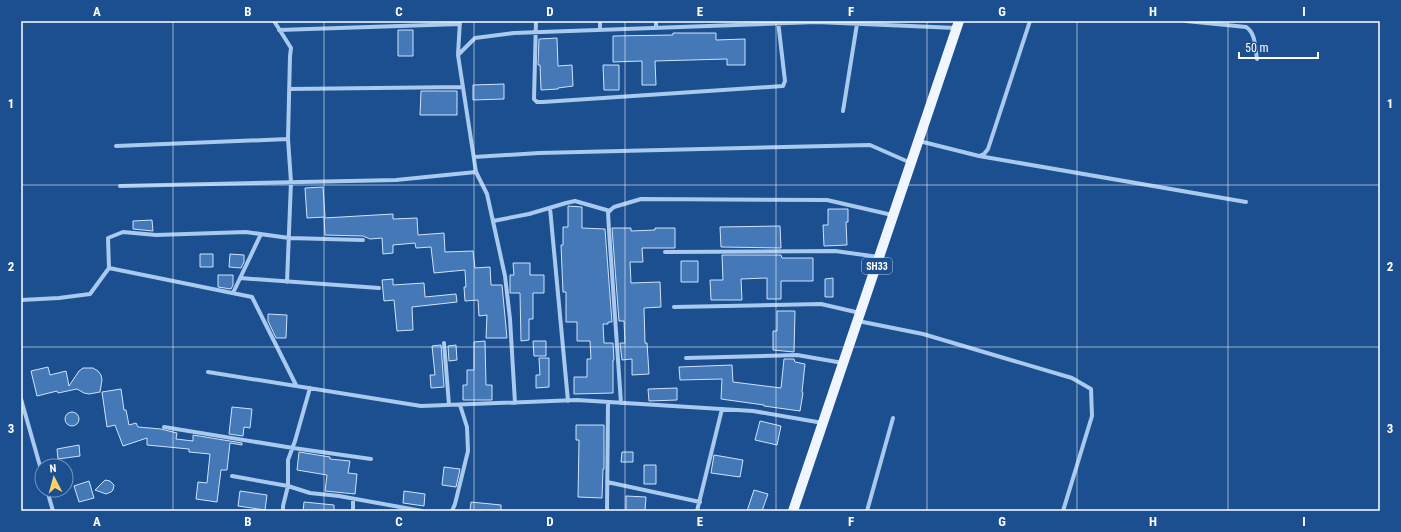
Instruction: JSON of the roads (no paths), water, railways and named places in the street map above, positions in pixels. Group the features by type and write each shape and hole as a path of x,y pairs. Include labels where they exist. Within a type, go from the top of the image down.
{"main road":[{"name":"SH33","path":"793,511 958,25"}],"street":[{"path":"274,21 292,48 290,56 289,89 288,139 291,182 287,282"},
{"path":"536,21 534,98 537,102 783,86 785,81 778,22"},
{"path":"600,21 600,30"},
{"path":"656,21 656,28"},
{"path":"979,156 984,154 988,149 1030,21"},
{"path":"1186,21 1246,27 1250,29 1257,59"},
{"path":"279,30 460,22 458,55 476,172 487,194 505,276 510,319 514,403"},
{"path":"458,55 475,38 514,33 656,28 720,23 824,22 857,24 958,25"},
{"path":"843,111 857,24"},
{"path":"289,89 463,87"},
{"path":"116,146 288,139"},
{"path":"919,141 979,156 1246,202"},
{"path":"474,157 539,153 870,145 912,163"},
{"path":"120,186 396,180 476,172"},
{"path":"621,403 608,212 614,207 641,200 827,200 894,216"},
{"path":"493,220 530,214 575,201 610,211"},
{"path":"550,208 568,401"},
{"path":"21,300 59,298 90,294 109,268 108,238 123,232 156,235 246,232 289,238 363,240"},
{"path":"233,293 262,234"},
{"path":"665,252 834,251 880,257"},
{"path":"109,268 252,297 296,386"},
{"path":"240,278 379,288"},
{"path":"674,307 820,304 859,317 923,334 1072,378 1091,389 1092,416 1063,511"},
{"path":"444,344 449,405"},
{"path":"686,358 797,355 843,364"},
{"path":"208,372 421,406 568,401 608,402 753,410 823,424"},
{"path":"283,511 288,486 288,460 293,448 310,388"},
{"path":"21,398 38,458"},
{"path":"607,511 608,402"},
{"path":"452,511 468,451 467,427 460,405"},
{"path":"697,511 722,409"},
{"path":"867,511 893,418"},
{"path":"164,427 370,459"},
{"path":"232,476 288,486 310,493 422,511"},
{"path":"607,482 700,502"},
{"path":"49,498 53,511"},
{"path":"353,499 353,511"}]}
